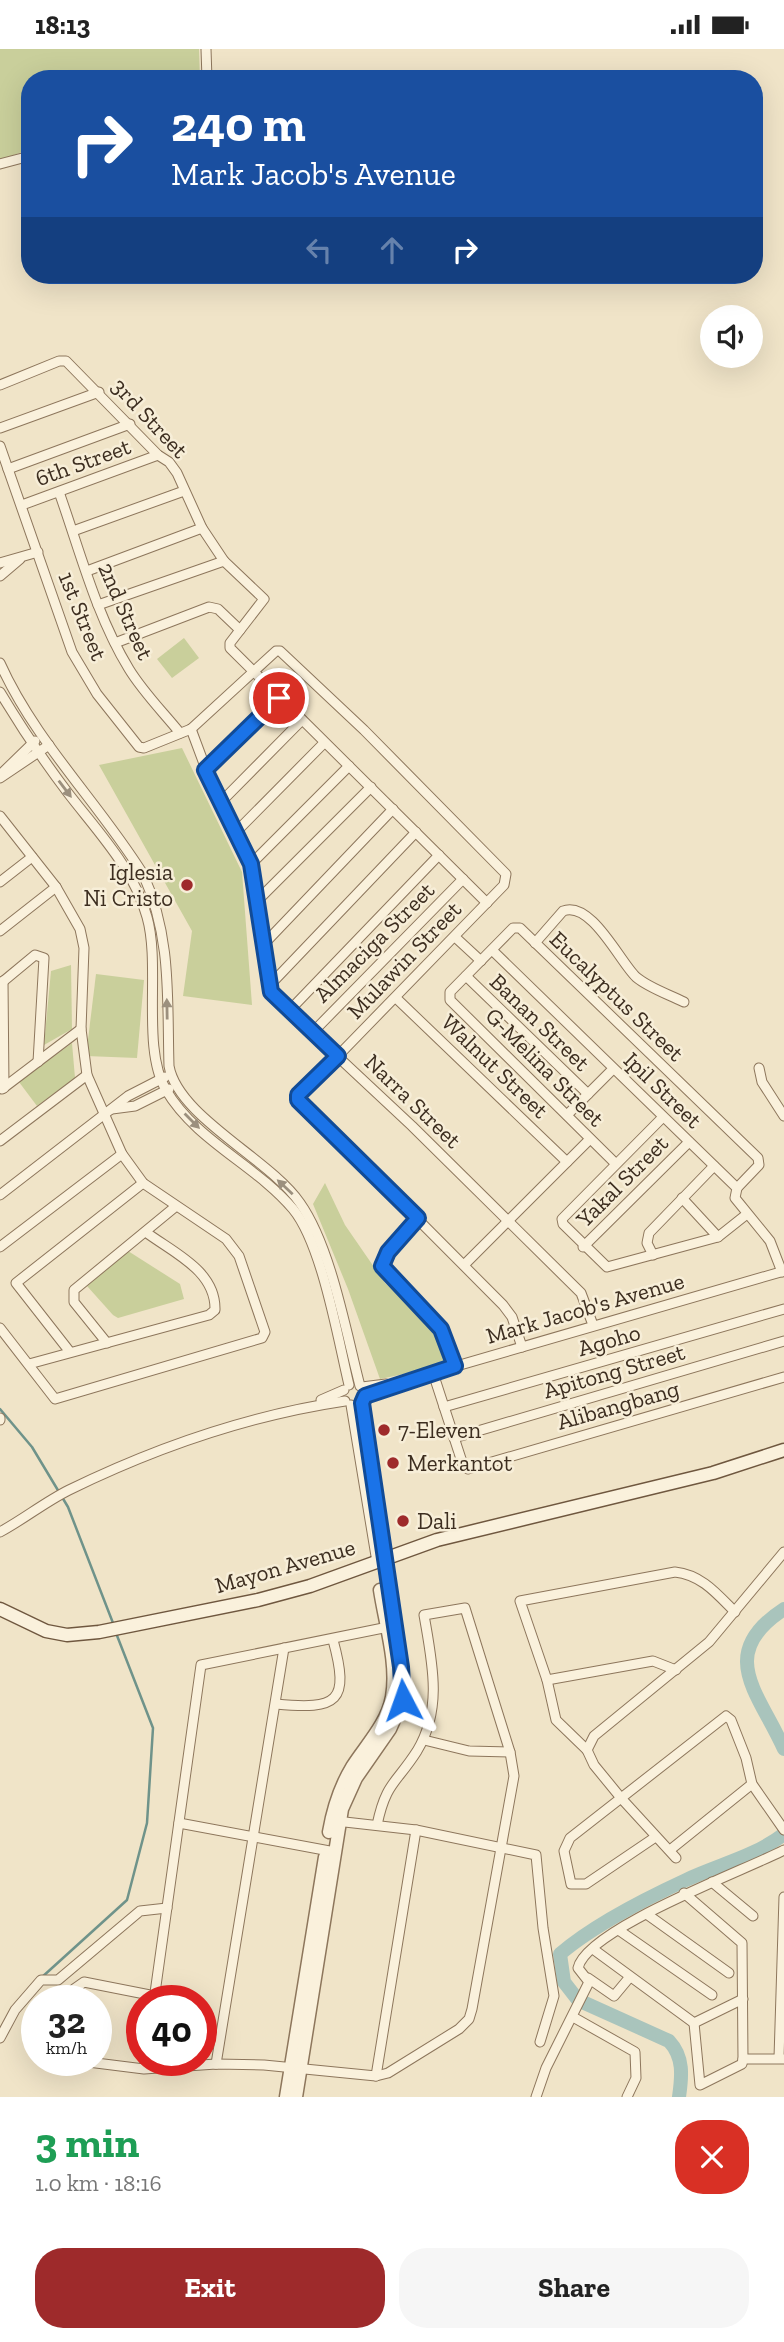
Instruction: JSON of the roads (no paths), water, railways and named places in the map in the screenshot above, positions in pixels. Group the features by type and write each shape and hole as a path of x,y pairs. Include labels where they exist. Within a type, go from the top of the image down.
{"main road":[{"name":"Mayon Avenue","path":"0,1609 52,1633 99,1632 279,1595 460,1534 713,1473 784,1450"},
{"path":"286,2097 296,2067 335,1821 356,1778 390,1729 403,1700 380,1561"},
{"path":"296,2067 296,2097"}],"street":[{"path":"206,49 207,70"},
{"path":"0,164 21,158"},
{"name":"3rd Street","path":"0,385 63,360 99,391 158,455 169,462 202,528 224,561 264,599 240,630"},
{"path":"0,428 99,391"},
{"path":"8,469 130,424"},
{"name":"1st Street","path":"0,446 72,652 109,711 141,748 180,733"},
{"name":"6th Street","path":"22,505 158,455"},
{"path":"73,531 184,491"},
{"name":"2nd Street","path":"60,492 98,605 115,643 130,671 180,733"},
{"path":"87,571 202,528"},
{"path":"0,563 38,552"},
{"path":"0,576 20,559"},
{"path":"98,605 224,561"},
{"path":"115,643 209,607 218,609 240,630 229,646 487,902"},
{"name":"Mulawin Street","path":"255,673 276,651 280,651 488,854 506,877 504,885 455,937 297,1098 418,1218"},
{"path":"0,663 11,687 41,736 129,852 155,899 165,938 166,1077"},
{"path":"180,733 191,729 255,673"},
{"path":"0,692 31,744 115,852 139,894 152,944 156,1058 171,1088 205,1134 254,1172 300,1219 318,1263 347,1388 380,1561"},
{"path":"205,770 279,698"},
{"path":"219,804 302,720"},
{"path":"191,729 219,804 251,864 269,986"},
{"path":"0,776 41,736"},
{"path":"235,834 324,743"},
{"path":"0,776 49,745"},
{"path":"251,864 349,766"},
{"path":"258,900 371,787"},
{"path":"264,944 393,809"},
{"path":"0,816 4,828 57,887 72,911 82,938 81,1029 87,1075 107,1112 122,1154 143,1183 226,1239 239,1256 265,1332 262,1338 55,1399 0,1328"},
{"path":"269,986 416,832"},
{"path":"289,1011 439,855"},
{"path":"0,882 32,857"},
{"name":"Almaciga Street","path":"312,1033 463,879"},
{"path":"0,931 57,887"},
{"path":"535,943 563,911 578,911 608,937 637,977 684,1002"},
{"name":"Eucalyptus Street","path":"449,997 515,927 535,943 760,1162 737,1188"},
{"path":"455,937 481,961"},
{"name":"Ipil Street","path":"492,950 737,1188 735,1198 770,1241 783,1271"},
{"path":"2,1089 2,982 35,955 44,958 38,1062"},
{"name":"Banan Street","path":"466,977 587,1094"},
{"name":"Narra Street","path":"269,986 274,997 581,1293 593,1325"},
{"name":"G-Melina Street","path":"449,997 615,1163"},
{"name":"Walnut Street","path":"396,998 567,1163"},
{"path":"2,1089 81,1029"},
{"path":"759,1068 762,1082 784,1116"},
{"path":"567,1115 613,1069"},
{"path":"0,1141 87,1075"},
{"path":"0,1195 128,1096 166,1077"},
{"path":"107,1112 135,1106 171,1088"},
{"path":"171,1088 292,1193 306,1212 322,1249 362,1393 380,1561"},
{"path":"663,1117 562,1219 563,1224 583,1247 607,1267 718,1237 747,1214"},
{"path":"464,1265 590,1139"},
{"name":"Yakal Street","path":"583,1247 689,1142"},
{"path":"0,1247 122,1154"},
{"path":"653,1255 647,1236 715,1166"},
{"path":"69,1352 16,1283 143,1183"},
{"path":"682,1198 718,1237"},
{"path":"107,1343 74,1302 74,1290 175,1207"},
{"path":"455,1366 441,1329 382,1266 388,1252 418,1218 512,1317 522,1347"},
{"path":"29,1364 209,1315 215,1310 212,1293 203,1274 146,1233"},
{"name":"Mark Jacob's Avenue","path":"362,1393 783,1271"},
{"name":"Agoho","path":"444,1407 784,1309"},
{"name":"Apitong Street","path":"454,1438 784,1341"},
{"path":"433,1373 454,1438"},
{"name":"Alibangbang","path":"454,1438 467,1469 784,1377"},
{"path":"0,1532 67,1491 150,1455 306,1407 347,1388 362,1393"},
{"path":"306,1407 348,1403 362,1393"},
{"path":"587,1750 594,1736 709,1642 784,1552"},
{"path":"676,1858 654,1838 621,1798 594,1765 587,1750 556,1720 547,1680 520,1601 675,1572 705,1582 735,1612"},
{"path":"217,2064 296,2067 376,2076 406,2063 459,2029 468,2019 514,1776 510,1752 468,1612 461,1607 424,1615 434,1682 433,1712 424,1740 383,1796 377,1825"},
{"path":"157,1985 201,1665 284,1647 333,1640 390,1626"},
{"path":"276,1704 322,1705 334,1699 341,1686 341,1670 333,1640"},
{"path":"217,2058 284,1647"},
{"path":"547,1680 653,1661 676,1670"},
{"path":"654,1838 586,1884 571,1884 565,1860 566,1845 726,1716 731,1720 746,1758 752,1783 782,1828"},
{"path":"424,1740 469,1751 510,1752"},
{"path":"670,1850 752,1783"},
{"path":"335,1821 416,1830 536,1855 543,1929 554,1996 540,2042"},
{"path":"179,1823 331,1852"},
{"path":"376,2076 416,1830"},
{"path":"629,1978 614,1996 588,1980 578,1968 581,1959 593,1949 684,1893 784,1850"},
{"path":"712,1882 753,1916"},
{"path":"593,1949 629,1978 694,2023 700,2085 735,2068 743,2059 742,1943 684,1893"},
{"path":"743,2059 781,2059 784,1897"},
{"path":"0,2038 15,2010 41,1980 58,1980 140,1911 167,1908"},
{"path":"648,1915 729,1973"},
{"path":"620,1931 712,1995"},
{"path":"536,2097 546,2069 575,2015 588,1980"},
{"path":"80,1985 84,1982 97,1985"},
{"path":"694,2023 743,1999"},
{"path":"575,2015 635,2052 636,2078 627,2097"}],"waterway":[{"path":"0,1409 32,1447 68,1507 113,1623"},
{"path":"784,1609 763,1626 751,1642 747,1658 755,1692 784,1749"},
{"path":"41,1978 127,1900 147,1823 153,1728 116,1633"},
{"path":"679,2097 680,2060 674,2047 669,2041 578,2000 564,1982 560,1954 603,1923 637,1904 749,1854 784,1834"}],"place":[{"name":"Iglesia Ni Cristo","path":"187,885"},
{"name":"7-Eleven","path":"384,1430"},
{"name":"Merkantot","path":"393,1463"},
{"name":"Dali","path":"403,1521"}]}
